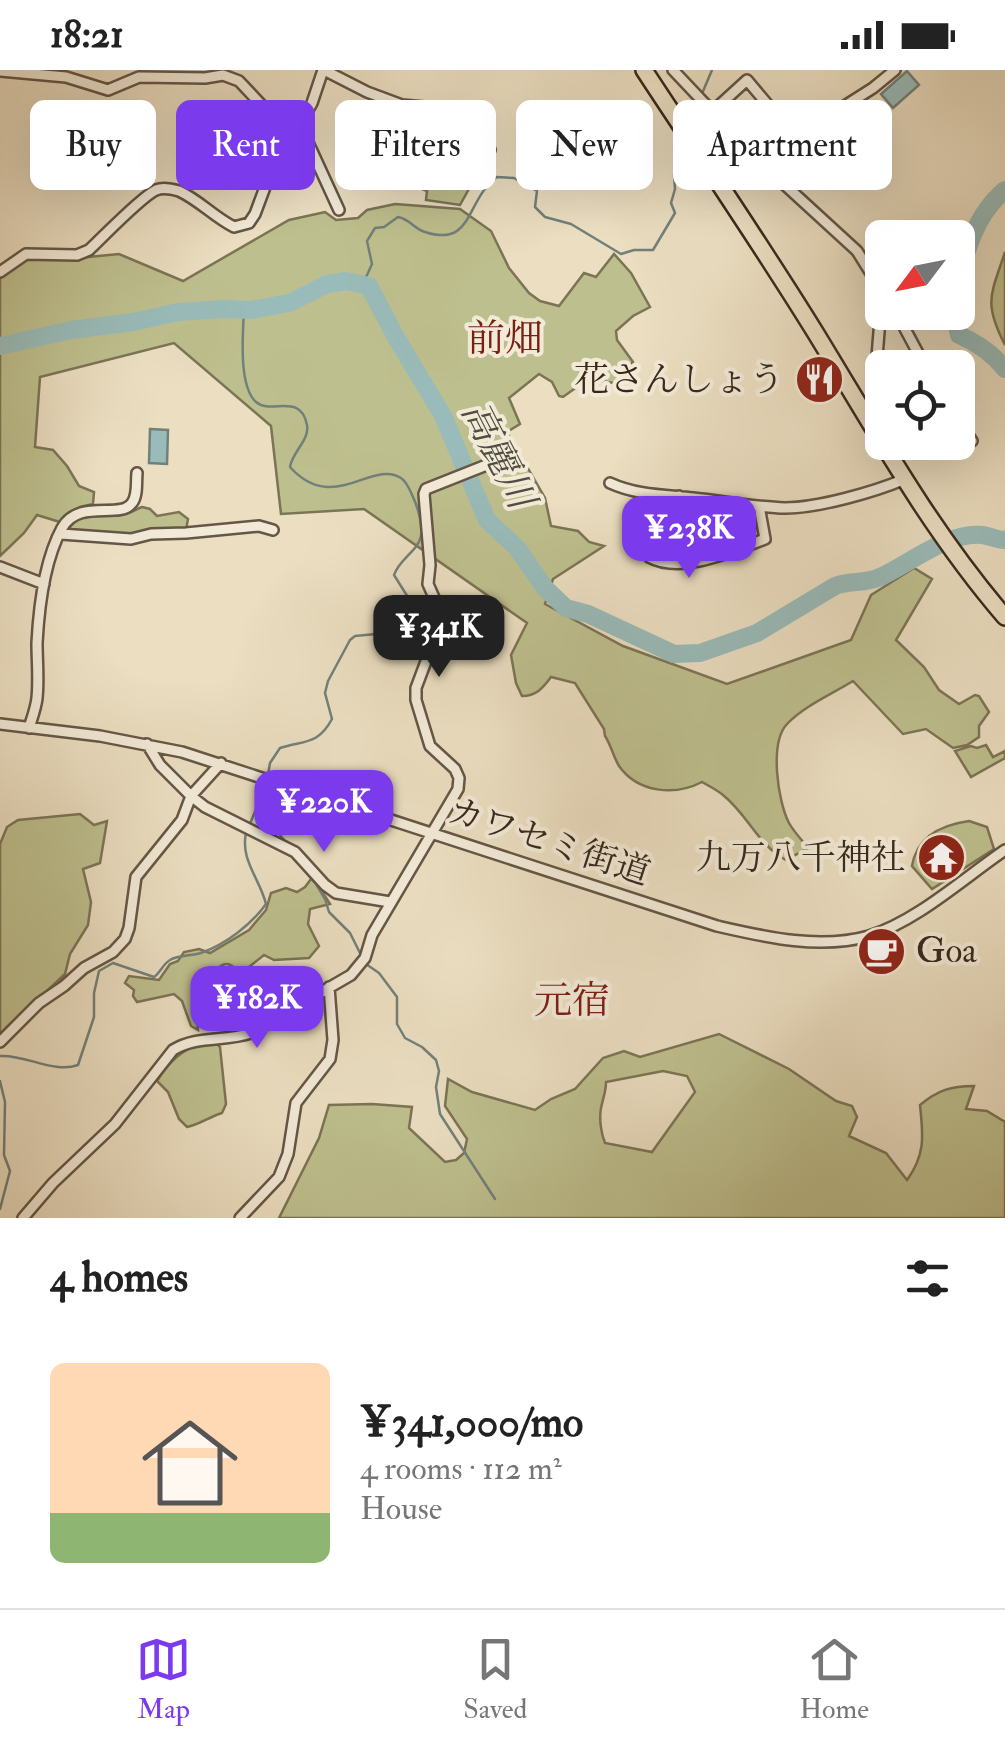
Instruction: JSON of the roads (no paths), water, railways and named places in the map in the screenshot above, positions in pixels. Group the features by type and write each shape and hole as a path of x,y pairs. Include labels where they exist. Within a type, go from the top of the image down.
{"main road":[{"path":"644,70 865,415"},
{"path":"893,460 958,561 1005,617"}],"street":[{"path":"313,100 324,70 387,100"},
{"path":"673,70 702,100"},
{"path":"854,100 896,70"},
{"path":"0,72 66,78 108,90 139,77 223,75 240,81 256,100"},
{"path":"726,100 747,80 764,100"},
{"path":"315,158 339,210"},
{"path":"0,272 26,254 77,255 89,250 155,190 164,188 186,195 234,226 249,224 264,190"},
{"path":"790,190 857,251 865,264"},
{"path":"23,1218 115,1124 173,1050 185,1042 251,1033 358,968 365,958 372,935 459,782 456,769 430,746 416,700 416,688 440,624 428,584 424,494 426,489 484,466"},
{"path":"29,728 37,701 37,643 44,584 62,528 82,512 131,505 137,473"},
{"path":"610,483 624,490 782,508 812,505 905,480"},
{"path":"679,496 649,557 658,562 702,562 765,540 759,506"},
{"path":"61,534 131,539 260,526 273,530"},
{"path":"0,567 44,584"},
{"name":"カワセミ街道","path":"0,724 146,744 221,764 758,936 823,942 886,929 924,908 1005,850"},
{"path":"146,744 192,796 296,852 336,893 390,902"},
{"path":"0,1042 40,1003 84,968 113,952 125,939 130,928 136,877 182,820 192,796 221,764"},
{"path":"240,1218 280,1177 296,1104 330,1059 333,1040 329,987"}],"water":[{"path":"907,71 919,85 893,108 892,100 881,94"},
{"path":"150,429 168,430 167,464 149,463"}],"waterway":[{"path":"701,96 712,70"},
{"path":"363,284 372,264 367,241 375,228 398,217 425,232 452,233 461,228 497,177 514,178 537,191 535,207 545,217 571,224 621,254 653,250 675,213 671,203 675,190"},
{"name":"高麗川","path":"975,230 986,210 1005,190"},
{"name":"高麗川","path":"0,346 178,312 250,310 289,303 327,284 346,281 369,286 443,416 487,520 517,548 545,588 566,608 588,614 674,654 700,653 757,633 835,586 880,577 956,538 982,535 1005,540"},
{"path":"244,310 243,358 250,394 262,405 299,409 307,425 306,436 290,467 321,486 336,487 377,475 401,478 415,501 421,527 419,541 394,575 416,610 415,620 350,640 325,693 332,719 316,737 280,748 270,763 268,775"},
{"name":"高麗川","path":"958,330 959,335 984,349 1005,369"},
{"path":"249,826 267,783"},
{"path":"258,810 286,842"},
{"path":"0,1056 59,1067 78,1065 94,1017 99,971 113,963 154,977 170,960 210,949 245,926 266,904 248,861 246,833"},
{"path":"294,858 316,884 329,912 350,933 362,957"},
{"path":"366,964 379,973 397,997 397,1024 405,1038 436,1060 440,1114 495,1199"},
{"path":"0,1081 5,1102 4,1155 10,1171 0,1209"}],"place":[{"name":"花さんしょう","path":"819,380"},
{"name":"九万八千神社","path":"941,858"},
{"name":"Goa","path":"881,951"}],"district":[{"name":"前畑","path":"505,339"},
{"name":"元宿","path":"572,1001"}]}
